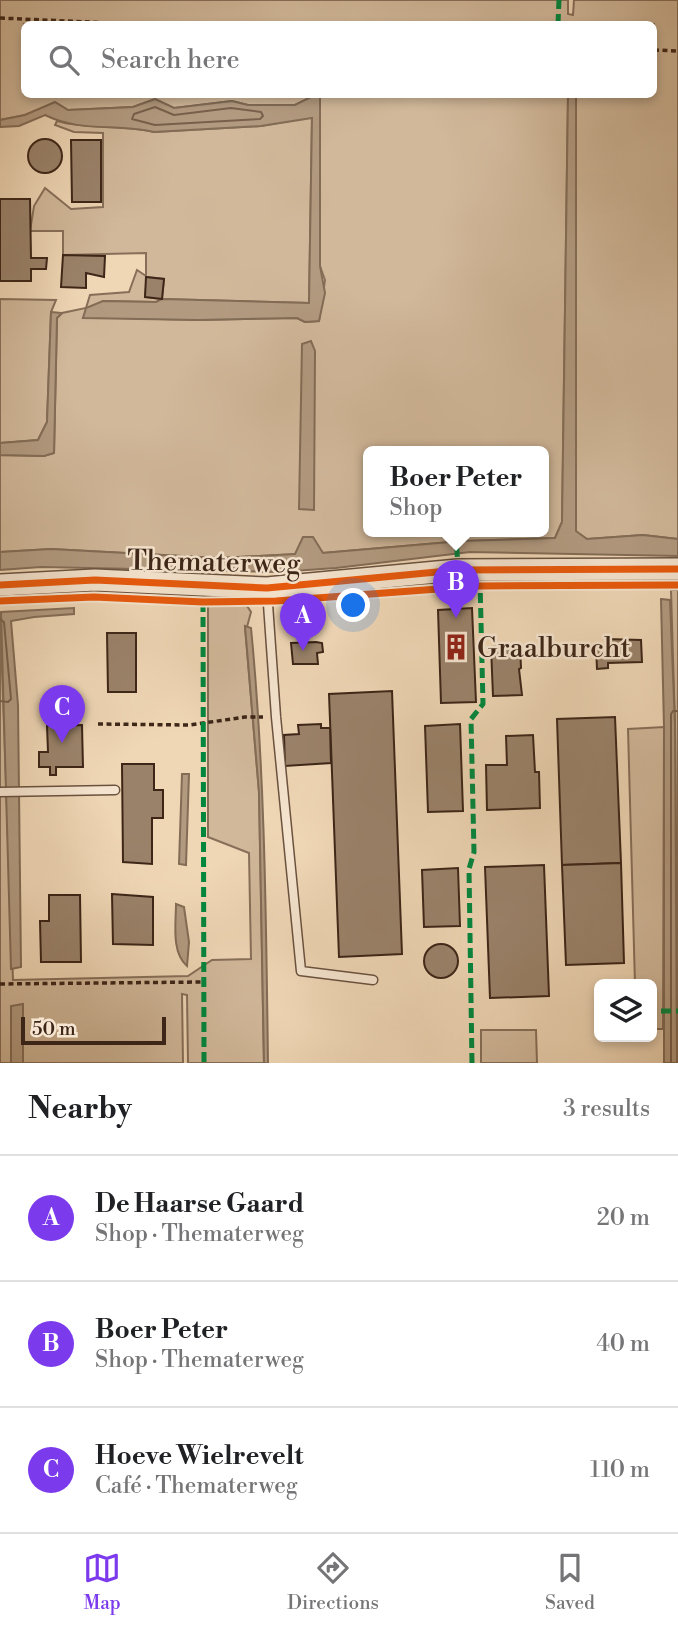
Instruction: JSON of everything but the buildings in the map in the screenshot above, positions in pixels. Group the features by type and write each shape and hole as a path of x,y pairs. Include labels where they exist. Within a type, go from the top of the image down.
{"street":[{"name":"Thematerweg","path":"0,585 95,580 267,588 458,570 678,569"}],"lane":[{"path":"267,588 276,717 301,971 373,980"},
{"path":"1,792 115,790"}],"path":[{"path":"0,18 66,21"},
{"path":"657,50 678,51"},
{"path":"98,724 190,726 261,717"},
{"path":"0,984 202,982"}],"shaded area":[{"path":"0,0 568,0 568,14 573,15 574,0 678,0 678,539 643,535 587,539 576,532 576,98 657,98 657,21 21,21 21,98 310,98 295,105 248,105 232,101 174,108 155,99 133,107 68,110 55,102 25,115 0,120"},
{"path":"320,98 568,98 562,522 555,538 462,541 322,553 219,558 51,549 0,552 0,455 44,456 54,453 57,318 62,313 86,308 90,295 129,292 137,270 146,276 146,253 63,255 63,231 30,231 34,206 45,188 71,209 103,207 103,133 74,132 55,125 57,121 154,132 261,126 312,117 309,303 162,299 164,279 147,277 145,297 161,299 156,302 103,301 84,317 198,320 297,318 305,322 319,321 325,280 320,266"},
{"path":"0,299 56,300 51,312 47,422 38,440 0,443"},
{"path":"671,590 678,590 678,1063 675,725"},
{"path":"208,606 247,606 251,612 245,627 259,792 264,1063 188,1063 187,995 182,994 183,1063 0,1063 0,612 13,980 188,976 212,960 251,959 249,853 208,837"},
{"path":"664,727 663,1029 657,1029 657,979 635,979 628,729"},
{"path":"481,1030 536,1030 537,1063 481,1063"}],"water":[{"path":"309,98 320,98 320,266 325,293 319,321 305,322 297,318 83,318 86,308 103,301 156,302 162,299 309,303 312,118 261,126 154,132 72,124 45,115 19,126 0,127 0,120 25,115 55,102 68,110 133,107 155,99 174,108 232,101 248,105 295,105"},
{"path":"568,98 576,98 576,531 587,539 643,535 678,539 678,556 470,552 278,572 41,567 0,570 0,552 51,549 219,558 295,554 303,537 313,537 323,553 462,541 555,538 562,522"},
{"path":"51,312 62,313 57,318 54,453 44,456 0,455 0,443 38,440 47,422"},
{"path":"311,341 315,351 314,510 299,509 302,344"},
{"path":"661,599 670,600 675,725 677,1063 664,1063 664,727"},
{"path":"74,608 74,614 11,621 18,705 21,967 11,969 1,612"},
{"path":"245,626 251,628 259,736 268,1063 264,1063 259,792"},
{"path":"182,774 189,774 186,865 179,864"},
{"path":"176,904 184,907 189,942 187,966 176,945"},
{"path":"23,1004 23,1063 11,1063 11,1006"}],"marked path":[{"path":"558,21 559,0"},
{"path":"456,537 458,570"},
{"path":"472,1063 469,869 474,852 471,719 483,704 480,581"},
{"path":"203,602 204,1063"},
{"path":"661,1011 678,1011"}],"cycle path":[{"path":"0,585 95,580 267,588 458,570 678,569"},
{"path":"0,601 94,597 203,602 276,601 479,586 678,585"}],"place":[{"name":"Boer Peter","path":"456,618"},
{"name":"Graalburcht","path":"456,647"},
{"name":"De Haarse Gaard","path":"303,651"},
{"name":"Hoeve Wielrevelt","path":"62,743"}]}
